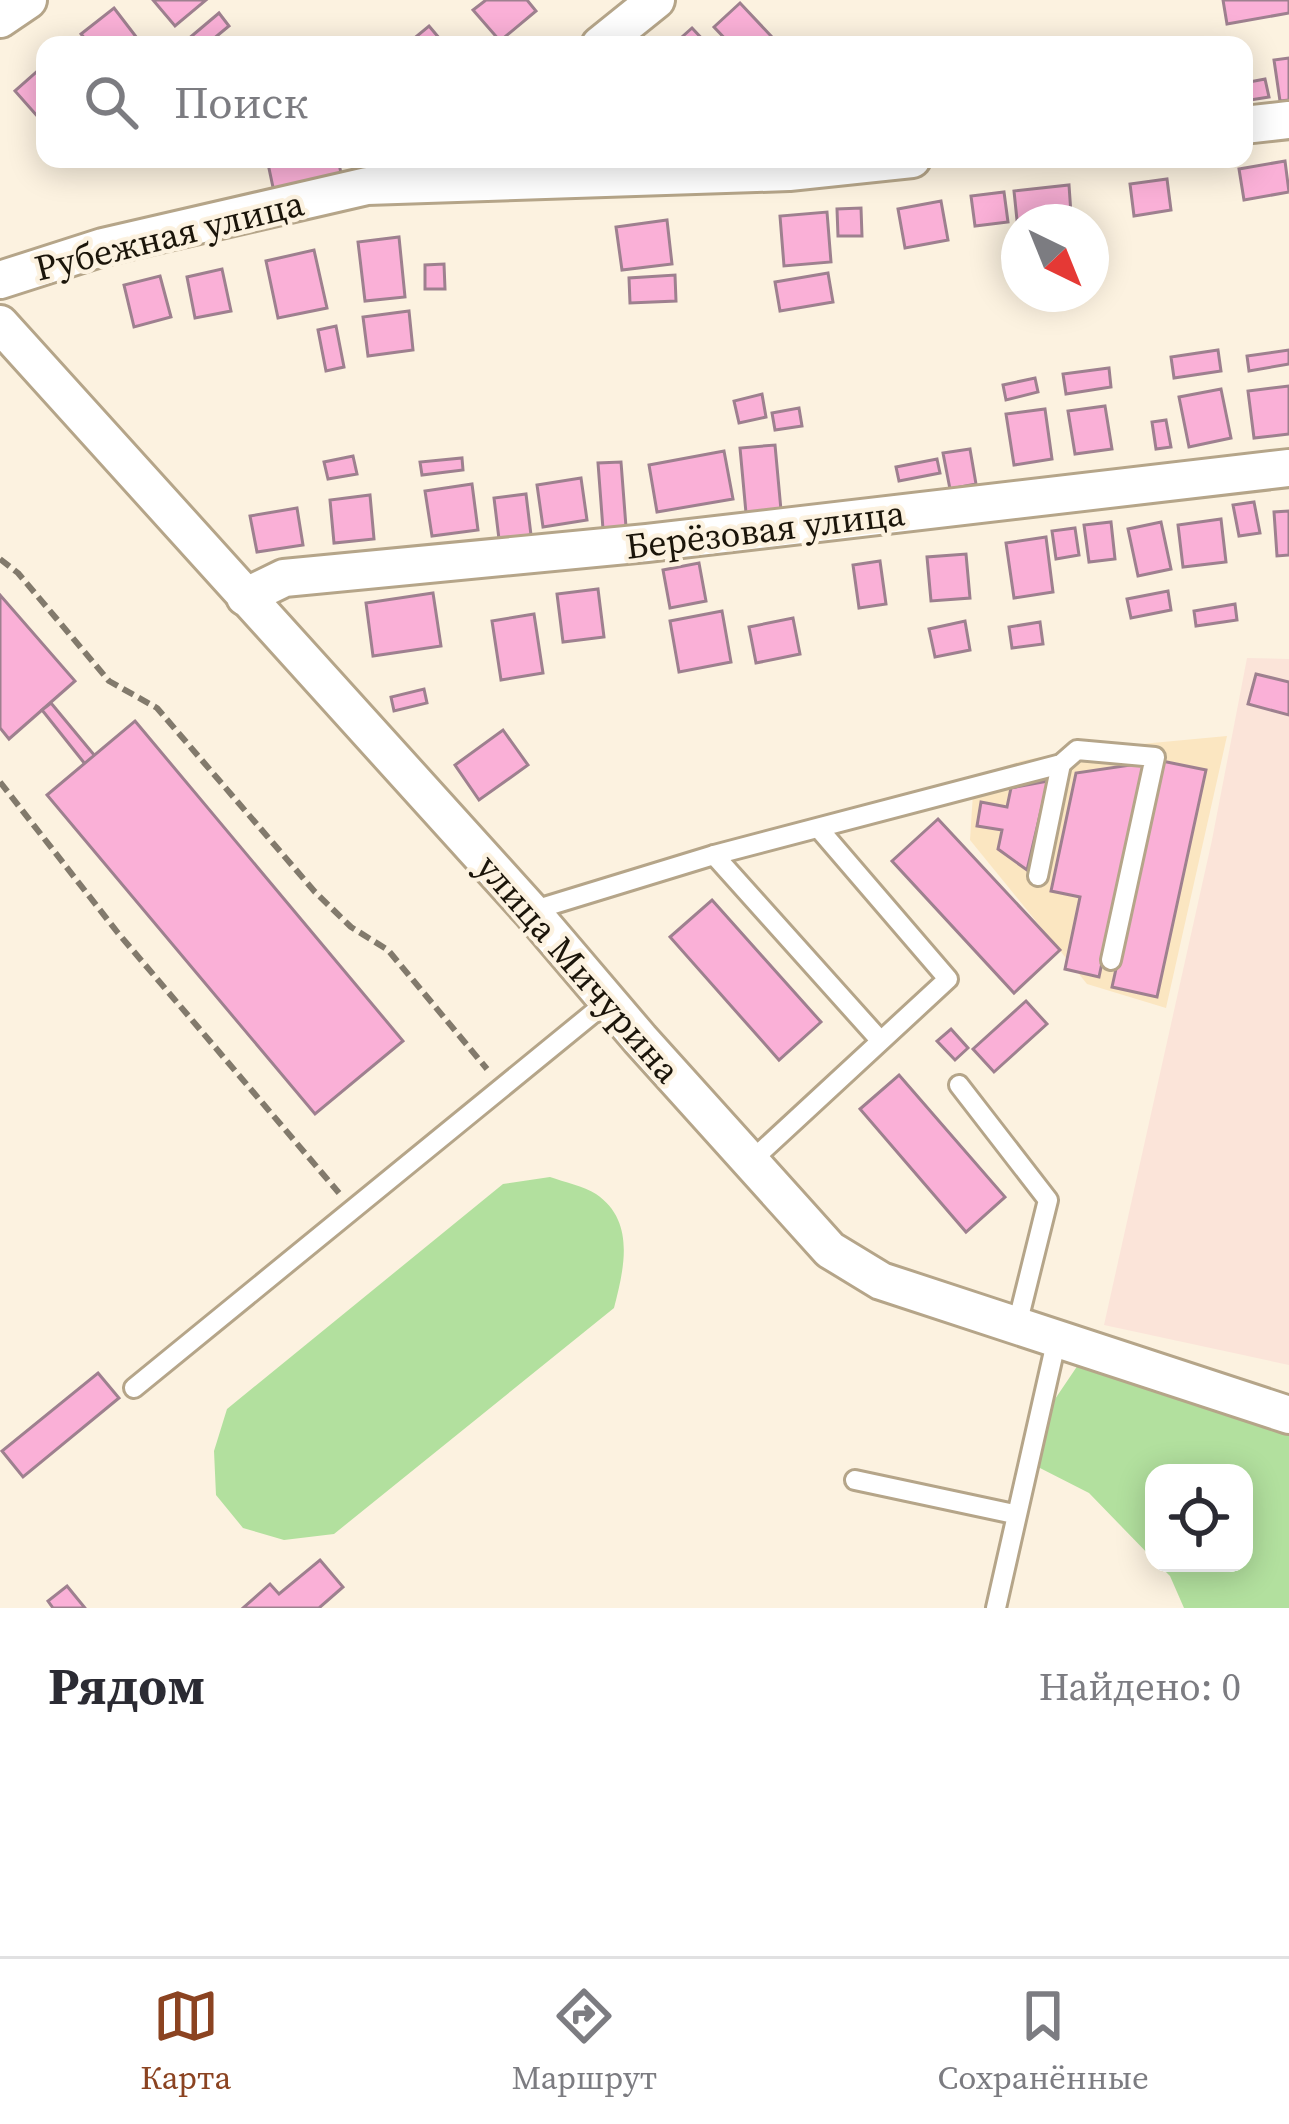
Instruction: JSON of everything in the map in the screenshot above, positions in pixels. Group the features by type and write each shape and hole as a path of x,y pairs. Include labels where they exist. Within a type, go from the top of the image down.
{"street":[{"path":"0,19 28,0"},
{"path":"611,36 656,0"},
{"path":"1253,124 1289,120"},
{"path":"367,186 402,168"},
{"name":"Рубежная улица","path":"0,280 103,248 367,186 826,168"},
{"name":"улица Мичурина","path":"0,324 531,911 830,1250 881,1282 1289,1415"},
{"name":"Берёзовая улица","path":"245,597 284,578 647,543 1289,468"}],"lane":[{"path":"531,911 714,855 1061,764 1077,750 1155,757 1112,960"},
{"path":"1038,876 1061,764"},
{"path":"750,1162 948,979 820,830"},
{"path":"714,855 879,1039"},
{"path":"134,1388 608,1000"},
{"path":"959,1085 1048,1201 1017,1325"},
{"path":"995,1608 1057,1338"},
{"path":"855,1480 1014,1514"}],"path":[{"path":"0,559 18,573 109,681 157,708 315,892 351,926 388,950 503,1088"},
{"path":"0,782 118,933 353,1209"}],"shaded area":[{"path":"1247,658 1289,659 1289,1365 1104,1325 1212,840"},
{"path":"1227,736 1166,1008 1087,984 970,840 974,777 1077,750"}],"green space":[{"path":"550,1177 596,1194 617,1218 624,1246 614,1308 334,1534 284,1540 243,1528 216,1495 214,1451 227,1409 503,1184"},
{"path":"1078,1365 1289,1431 1289,1608 1184,1608 1166,1572 1253,1572 1253,1464 1145,1464 1145,1551 1089,1493 1036,1466 1053,1402"}],"building":[{"path":"153,0 206,0 175,26"},
{"path":"486,0 527,0 536,11 506,36 496,36 473,10"},
{"path":"1223,0 1289,0 1289,13 1227,24"},
{"path":"740,3 771,36 722,36 714,27"},
{"path":"114,8 135,36 83,36"},
{"path":"219,13 229,26 217,36 192,36"},
{"path":"429,26 437,36 417,36"},
{"path":"1289,58 1289,100 1280,101 1274,60"},
{"path":"36,72 36,115 15,91"},
{"path":"1265,79 1269,97 1253,100 1253,81"},
{"path":"1285,161 1289,192 1244,200 1239,169"},
{"path":"269,168 340,168 342,178 274,192"},
{"path":"1167,179 1171,210 1134,216 1130,184"},
{"path":"1069,185 1070,204 1015,204 1014,191"},
{"path":"1004,192 1001,223 975,226 971,196"},
{"path":"941,201 948,240 905,248 898,209"},
{"path":"861,208 862,236 838,236 837,209"},
{"path":"827,212 831,262 784,266 780,216"},
{"path":"667,220 672,264 622,270 616,227"},
{"path":"399,237 405,297 365,301 358,242"},
{"path":"314,250 327,308 278,318 266,261"},
{"path":"444,264 445,289 425,289 425,265"},
{"path":"222,269 231,311 195,318 187,277"},
{"path":"828,273 833,302 780,311 775,282"},
{"path":"675,275 676,301 630,303 629,278"},
{"path":"160,276 171,317 134,327 124,285"},
{"path":"409,311 413,350 368,356 363,317"},
{"path":"336,326 344,367 326,371 318,330"},
{"path":"1218,350 1221,371 1174,378 1171,357"},
{"path":"1289,350 1289,364 1249,371 1247,356"},
{"path":"1109,368 1111,387 1066,394 1063,374"},
{"path":"1035,378 1038,392 1006,400 1003,385"},
{"path":"1289,386 1289,434 1254,438 1248,391"},
{"path":"1221,389 1231,438 1189,447 1179,397"},
{"path":"762,394 766,417 739,423 734,401"},
{"path":"1105,406 1112,449 1075,454 1068,411"},
{"path":"799,408 802,426 775,430 772,413"},
{"path":"1045,409 1052,459 1014,465 1006,414"},
{"path":"1166,420 1171,447 1156,449 1152,422"},
{"path":"775,445 781,510 746,513 740,448"},
{"path":"970,449 976,484 950,489 943,453"},
{"path":"724,451 733,499 657,512 649,465"},
{"path":"353,456 357,474 328,479 324,462"},
{"path":"462,458 463,470 422,475 420,462"},
{"path":"937,459 940,473 899,481 896,467"},
{"path":"621,462 626,527 603,529 598,463"},
{"path":"581,478 587,520 543,527 537,485"},
{"path":"472,484 478,530 432,536 425,491"},
{"path":"526,494 531,535 499,539 494,498"},
{"path":"370,495 374,539 334,543 330,500"},
{"path":"1254,502 1260,533 1239,536 1233,505"},
{"path":"297,508 303,545 257,552 250,516"},
{"path":"1289,511 1289,555 1277,556 1274,512"},
{"path":"1221,519 1226,562 1183,567 1178,525"},
{"path":"1111,522 1115,559 1089,562 1084,525"},
{"path":"1161,522 1171,569 1138,576 1128,529"},
{"path":"1075,528 1079,555 1056,559 1052,531"},
{"path":"1046,537 1053,592 1014,598 1006,543"},
{"path":"966,554 970,598 931,601 927,557"},
{"path":"880,561 886,604 859,608 853,565"},
{"path":"699,563 706,601 670,608 663,570"},
{"path":"598,589 604,637 563,642 557,594"},
{"path":"1168,591 1171,610 1131,618 1127,599"},
{"path":"433,593 441,646 373,656 366,603"},
{"path":"0,595 75,681 9,739 0,728"},
{"path":"1235,604 1237,620 1196,626 1194,611"},
{"path":"722,611 731,662 679,672 670,621"},
{"path":"534,614 543,673 501,680 492,621"},
{"path":"793,618 800,654 756,663 749,627"},
{"path":"965,621 970,650 935,657 929,629"},
{"path":"1040,622 1043,644 1012,648 1009,627"},
{"path":"1256,674 1289,682 1289,715 1248,704"},
{"path":"424,689 427,703 394,711 391,697"},
{"path":"51,703 95,756 85,764 42,710"},
{"path":"135,721 403,1041 315,1114 47,795"},
{"path":"503,730 528,765 479,800 455,765"},
{"path":"1162,761 1206,770 1157,997 1112,987"},
{"path":"1144,763 1099,977 1065,969 1080,897 1051,891 1076,773"},
{"path":"1048,781 1027,870 998,849 1002,830 977,826 981,802 1007,807 1011,788"},
{"path":"938,819 1060,950 1014,993 892,861"},
{"path":"712,900 821,1022 779,1060 670,937"},
{"path":"1026,1001 1047,1024 994,1072 973,1049"},
{"path":"951,1029 968,1048 955,1060 937,1041"},
{"path":"899,1075 1005,1197 966,1232 860,1109"},
{"path":"98,1373 119,1398 23,1477 2,1451"},
{"path":"320,1560 343,1587 319,1608 243,1608 270,1584 279,1594"},
{"path":"67,1586 85,1608 53,1608 48,1601"}]}
